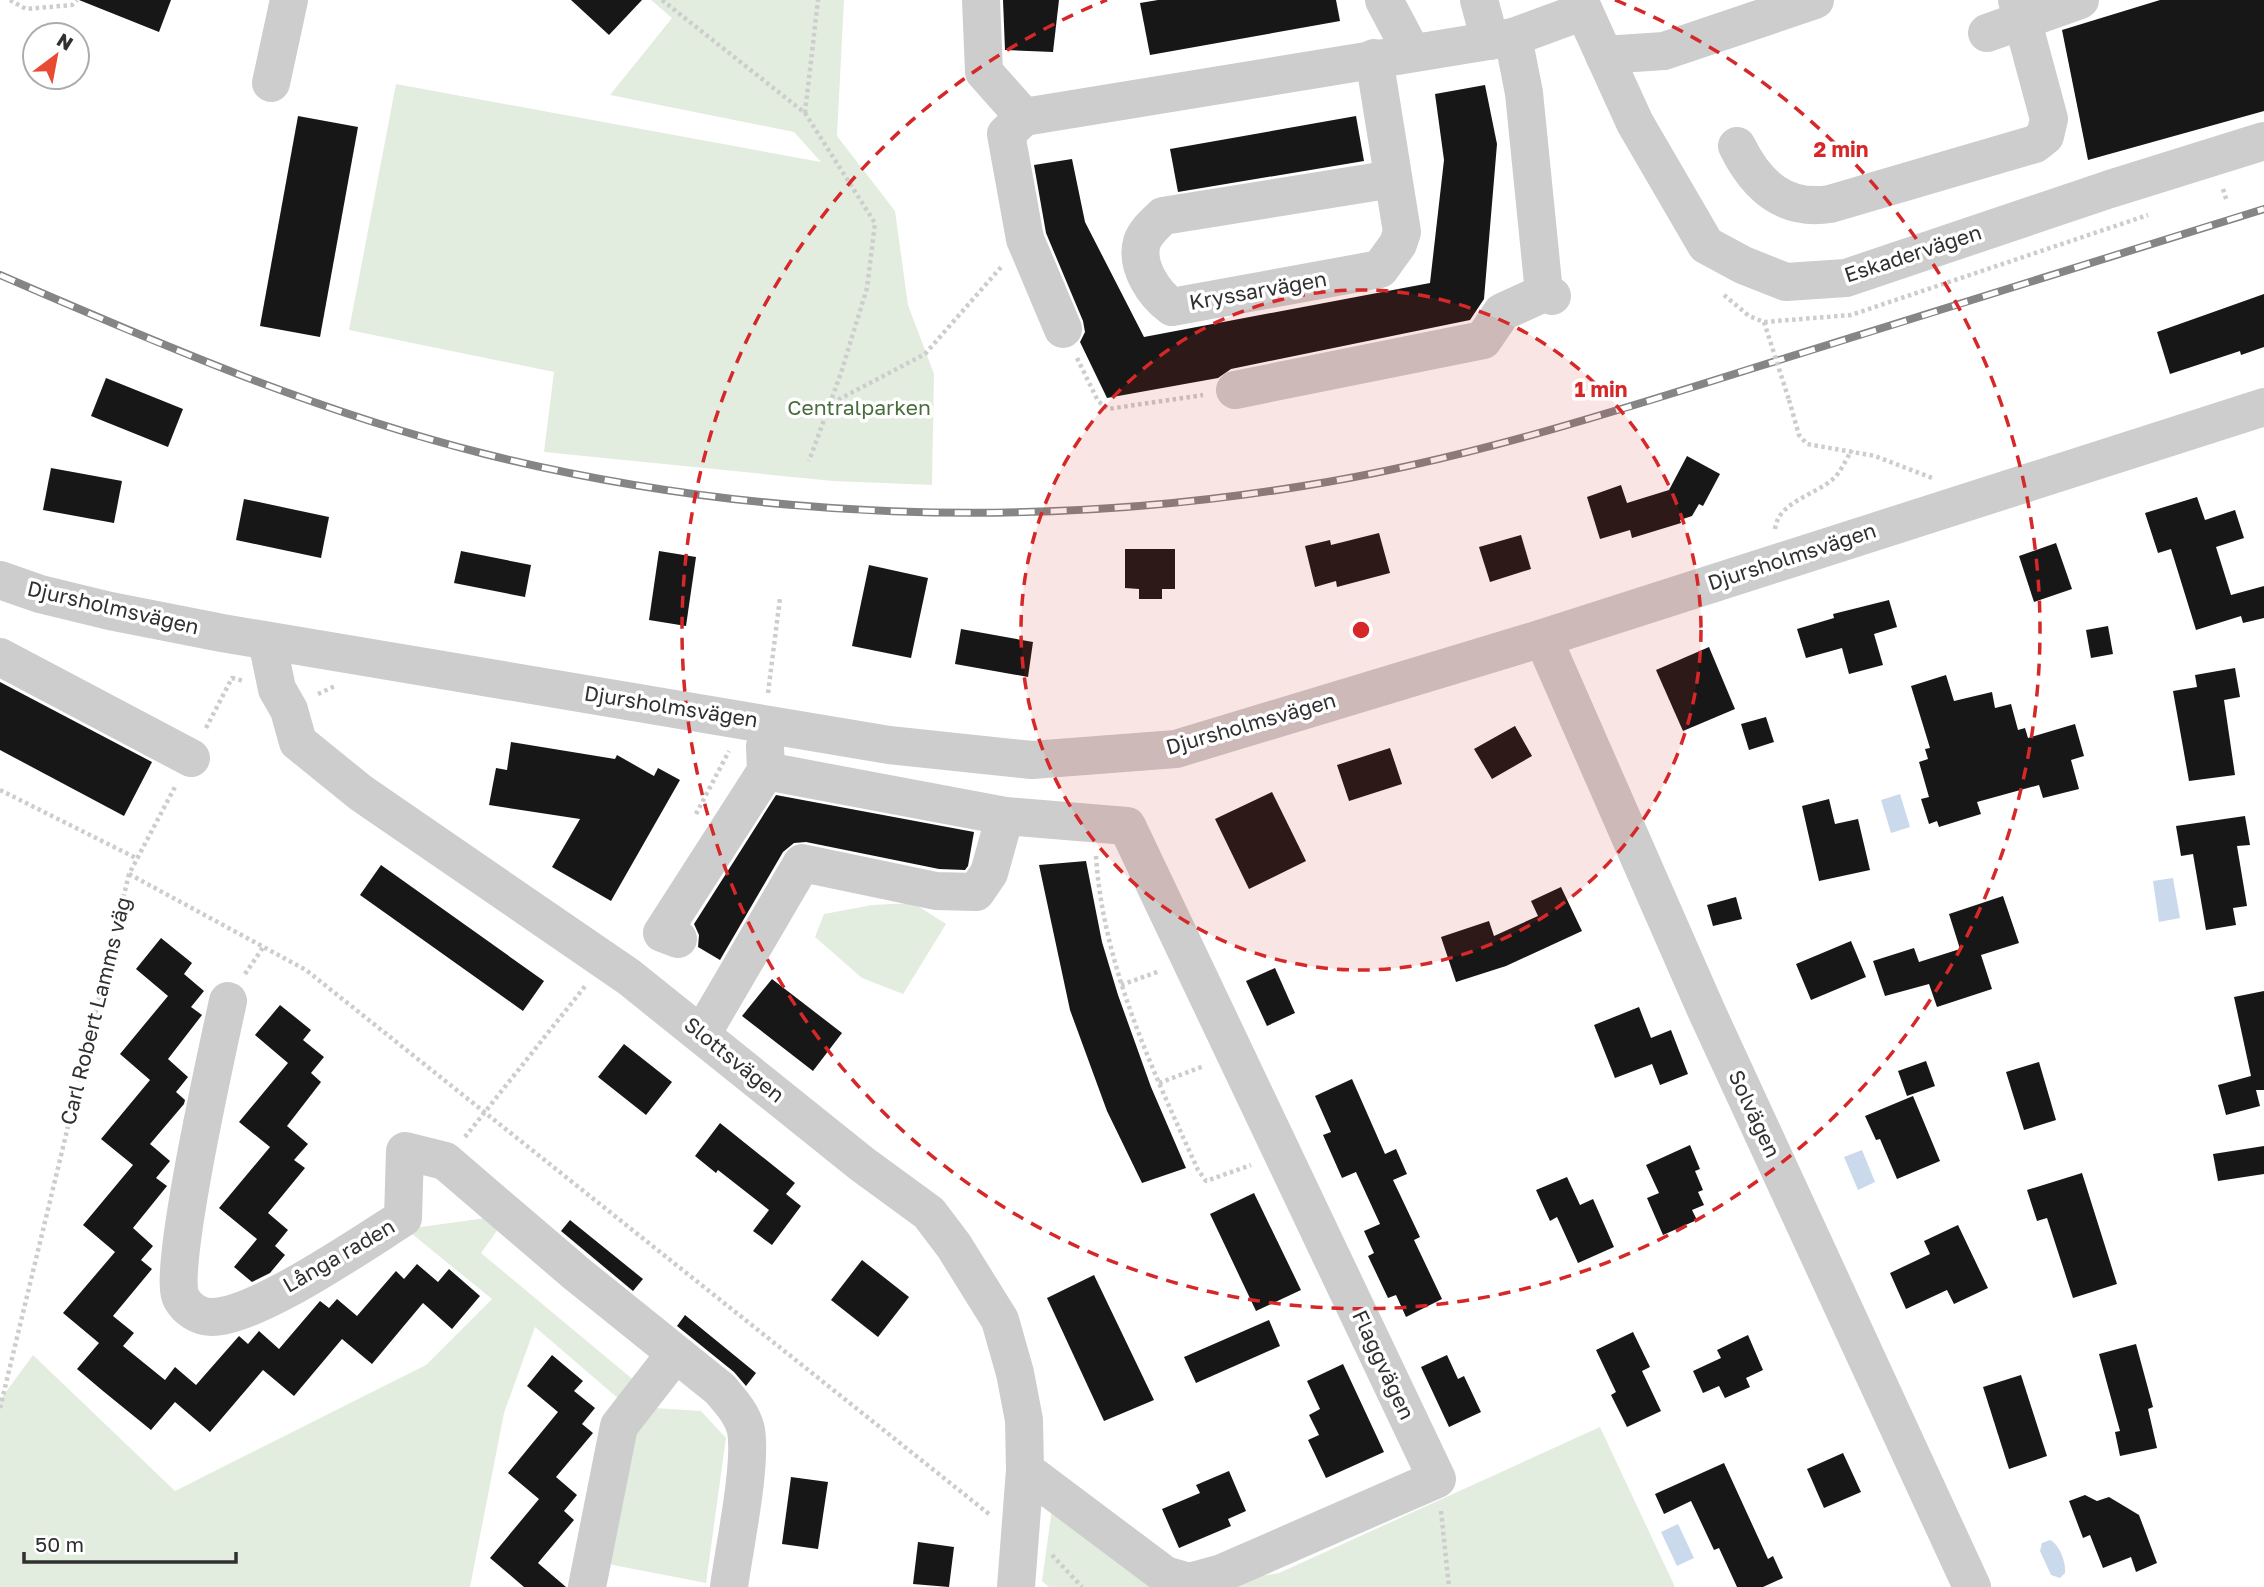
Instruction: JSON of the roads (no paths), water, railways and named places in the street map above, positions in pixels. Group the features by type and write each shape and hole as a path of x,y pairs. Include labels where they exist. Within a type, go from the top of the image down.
{"street":[{"path":"271,83 289,0"},
{"path":"981,0 984,72 1024,117"},
{"path":"1384,0 1412,53"},
{"path":"1235,390 1483,340 1502,312 1548,295 1524,93 1502,39 1479,0"},
{"path":"1604,55 1664,51 1815,0"},
{"path":"1987,33 2019,10 2080,0"},
{"path":"1063,329 1025,239 1006,134 1024,117 1502,39 1581,6"},
{"name":"Eskadervägen","path":"1581,6 1635,123 1706,245 1743,265 1786,282 1846,278 2110,189 2264,141"},
{"path":"1737,146 1748,169 1778,196 1799,206 1830,204 2035,144 2045,136 2049,119 2019,10"},
{"name":"Kryssarvägen","path":"1374,58 1402,232 1388,263 1380,269 1172,307 1150,286 1141,255 1142,244 1148,230 1163,215 1393,179"},
{"name":"Djursholmsvägen","path":"0,580 40,594 110,611 267,640 765,746 889,744 1032,760 1176,749 1543,638 2264,407"},
{"name":"Solvägen","path":"1543,638 1706,1010 1972,1587"},
{"name":"Slottsvägen","path":"267,640 277,689 289,710 298,742 362,793 629,976 862,1164 929,1213 954,1246 1000,1320 1015,1373 1024,1420 1025,1470 1016,1587"},
{"path":"0,657 191,758"},
{"path":"678,939 662,933 765,746 1005,816 989,873 976,892 936,891 802,863 702,1034"},
{"name":"Flaggvägen","path":"1005,816 1127,826 1437,1479 1222,1573 1189,1582 1165,1575 1025,1470"},
{"name":"Långa raden","path":"228,1001 194,1167 178,1269 180,1297 195,1313 208,1317 232,1315 307,1278 403,1218 405,1151 445,1161 719,1389 738,1410 746,1429 747,1454 729,1587"},
{"path":"587,1587 620,1426 675,1354"}],"water":[{"path":"1900,794 1910,827 1891,833 1881,800"},
{"path":"2173,878 2180,918 2159,922 2153,881"},
{"path":"1862,1150 1875,1182 1858,1190 1844,1157"},
{"path":"1678,1524 1694,1558 1677,1566 1661,1532"},
{"path":"2050,1540 2057,1546 2063,1559 2065,1573 2060,1578 2051,1575 2040,1551 2042,1543"}],"railway":[{"path":"0,275 239,375 361,418 485,454 585,476 687,493 790,505 996,513 1099,509 1201,500 1360,476 1472,451 1637,404 2264,209"}],"park label":[{"name":"Centralparken","path":"859,408"}]}
